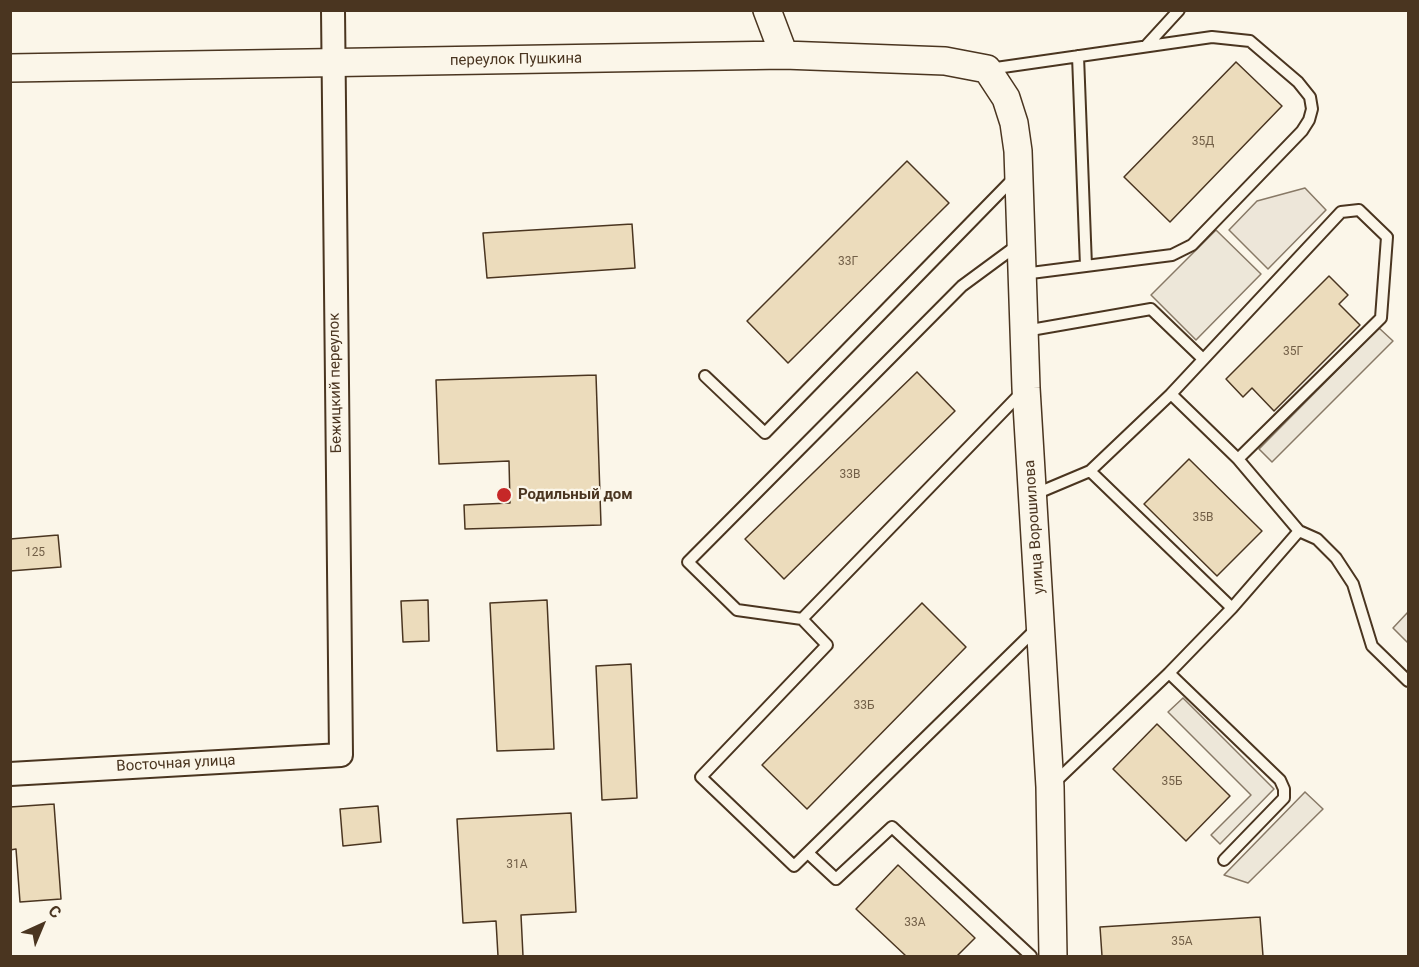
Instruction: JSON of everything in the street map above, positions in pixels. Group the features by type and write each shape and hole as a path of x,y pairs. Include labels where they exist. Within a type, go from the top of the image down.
{"street":[{"name":"Бежицкий переулок","path":"333,10 341,755"},
{"path":"767,10 784,55"},
{"name":"переулок Пушкина","path":"10,68 784,55 945,60 987,69"},
{"name":"улица Ворошилова","path":"987,69 1006,98 1014,123 1019,173 1026,388 1050,787 1053,957"},
{"name":"Восточная улица","path":"10,774 341,755"}],"lane":[{"path":"1146,46 1179,10"},
{"path":"987,69 1212,36 1250,41 1298,82 1310,97 1312,109 1309,120 1302,131 1192,245 1172,255 1023,274"},
{"path":"1078,56 1086,266"},
{"path":"705,376 765,433 1019,173"},
{"path":"1033,495 1090,471 1171,394 1341,212 1359,210 1387,237 1381,318 1238,459"},
{"path":"1021,242 962,286 688,562 737,610 802,619 828,645 700,777 794,866 1041,624"},
{"path":"1024,331 1151,309 1203,359"},
{"path":"802,619 1026,388"},
{"path":"1171,394 1238,459 1299,531 1317,539 1336,558 1353,584 1372,646 1408,681"},
{"path":"1090,471 1232,608"},
{"path":"1050,787 1169,673 1232,608 1299,531"},
{"path":"1169,673 1280,780 1284,789 1284,798 1224,860"},
{"path":"808,853 836,879 892,827 1031,957"}],"shaded area":[{"path":"1305,188 1326,210 1268,269 1229,230 1257,201"},
{"path":"1216,230 1261,274 1196,340 1151,295"},
{"path":"1379,328 1393,341 1272,462 1259,449"},
{"path":"1408,612 1408,643 1393,628"},
{"path":"1183,698 1274,789 1220,844 1211,835 1251,795 1168,712"},
{"path":"1305,792 1323,809 1248,883 1224,875"}],"building":[{"path":"1236,62 1282,106 1170,222 1124,177"},
{"path":"907,161 949,203 788,363 747,321"},
{"path":"632,224 635,268 487,278 483,233"},
{"path":"1329,276 1348,295 1339,304 1360,325 1274,411 1252,388 1243,397 1226,379"},
{"path":"917,372 955,411 784,579 745,539"},
{"path":"596,375 601,525 465,529 464,505 510,503 509,461 439,464 436,380"},
{"path":"1189,459 1262,531 1217,576 1144,504"},
{"path":"58,535 61,567 10,571 10,539"},
{"path":"428,600 429,641 403,642 401,601"},
{"path":"547,600 554,749 497,751 490,603"},
{"path":"922,603 966,647 807,809 762,765"},
{"path":"631,664 637,798 602,800 596,666"},
{"path":"1157,724 1230,796 1186,841 1113,769"},
{"path":"54,804 61,899 20,902 16,849 10,850 10,807"},
{"path":"378,806 381,842 343,846 340,809"},
{"path":"571,813 576,912 521,915 523,956 498,956 496,921 463,923 457,819"},
{"path":"898,865 975,938 957,956 906,956 856,909"},
{"path":"1260,917 1263,956 1102,956 1100,927"}],"place":[{"name":"Родильный дом","path":"504,495"}]}
